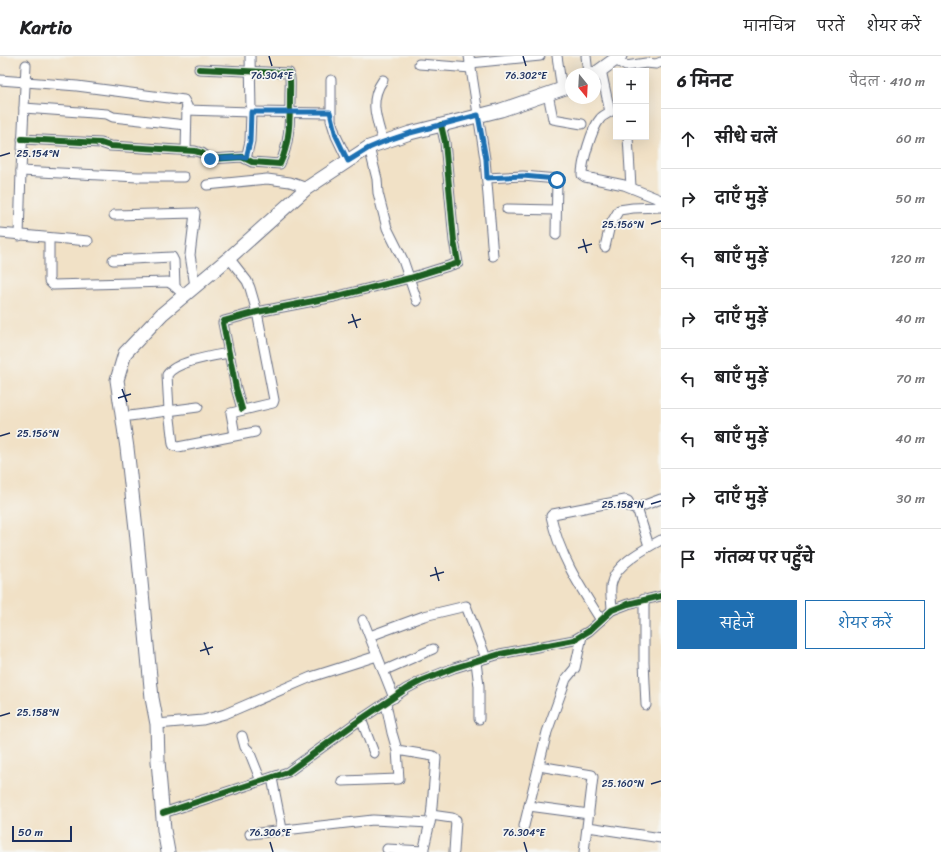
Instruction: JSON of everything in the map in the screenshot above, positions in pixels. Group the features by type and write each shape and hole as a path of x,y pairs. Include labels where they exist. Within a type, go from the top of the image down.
{"main road":[{"path":"601,69 618,58"},
{"path":"168,852 158,761 157,724 152,698 127,448 117,380 125,353 162,314 229,258 307,188 369,148 383,142 441,125 500,110 565,88"}],"street":[{"path":"246,158 250,142 250,56"},
{"path":"419,64 470,62 540,56"},
{"path":"557,56 565,84"},
{"path":"586,56 592,68"},
{"path":"618,58 626,66 646,63 656,64 661,62"},
{"path":"470,62 486,159 493,256"},
{"path":"20,236 22,138 26,65"},
{"path":"22,138 186,151 202,153 210,159 242,157 252,162 280,164 287,142 290,112 289,73 199,69"},
{"path":"0,80 77,86 184,100 186,103 186,151"},
{"path":"331,80 330,112 336,136 348,161"},
{"path":"383,142 374,106 377,91 384,80"},
{"path":"601,85 613,110 600,119 597,123 588,145 582,175 585,177 631,187 661,200"},
{"path":"548,94 553,119 582,124"},
{"path":"24,108 107,114 113,117 186,125"},
{"path":"186,110 330,112"},
{"path":"242,409 223,321 257,312 334,297 410,278 458,263 454,241 445,142 441,125"},
{"path":"628,140 631,187"},
{"path":"369,148 387,228 403,260 417,301"},
{"path":"21,171 138,177 184,177"},
{"path":"487,178 523,176 557,179 556,235"},
{"path":"207,185 267,179 290,182 307,188"},
{"path":"605,247 610,225 619,210 661,207"},
{"path":"507,209 556,210"},
{"path":"114,215 195,213 190,255 195,286"},
{"path":"0,233 88,241"},
{"path":"49,238 49,281 53,285 168,282 184,295"},
{"path":"113,260 172,257 174,260 174,286"},
{"path":"229,258 247,281 257,312 274,402 231,413 235,435"},
{"path":"229,353 181,364 169,372 166,378 174,444 176,447 255,432"},
{"path":"122,417 198,407"},
{"path":"601,620 567,564 557,541 550,516 553,514 625,500 628,501 631,508 637,508 661,499"},
{"path":"637,508 649,546"},
{"path":"612,610 611,588 613,579 622,566 649,546 661,540"},
{"path":"163,813 291,771 361,719 416,683 454,668 500,654 572,641 582,636 612,610 644,599 661,596"},
{"path":"644,599 646,705"},
{"path":"370,636 424,616 466,606 486,658"},
{"path":"364,620 394,698"},
{"path":"524,826 554,712 566,679 575,668 582,636"},
{"path":"383,671 433,649"},
{"path":"157,724 205,720 225,714 311,677 377,656"},
{"path":"476,662 479,686 479,719"},
{"path":"342,781 399,780 397,750 386,704"},
{"path":"361,719 374,753"},
{"path":"242,736 245,747 249,751 261,781"},
{"path":"387,849 424,852 431,819 436,757 397,750"},
{"path":"539,766 592,775 588,827 584,852"},
{"path":"272,778 282,829"},
{"path":"529,806 589,814"},
{"path":"250,834 282,829 373,820 452,818 456,820 454,852"},
{"path":"588,827 661,838"}],"cycle path":[{"path":"22,139 101,143 110,146 195,151 202,153 210,159 242,157 252,162 280,164 286,148 289,130 289,73 199,69"},
{"path":"242,409 236,388 223,323 224,321 257,312 334,297 410,278 458,263 454,241 445,142 441,125"},
{"path":"163,813 288,772 357,722 406,689 421,681 454,668 500,654 574,640 589,631 612,610 628,604 661,596"}],"route":[{"path":"210,159 246,158 250,143 251,112 330,112 336,136 348,161 369,148 383,142 410,133 478,115 486,159 487,178 523,176 557,180"}]}
